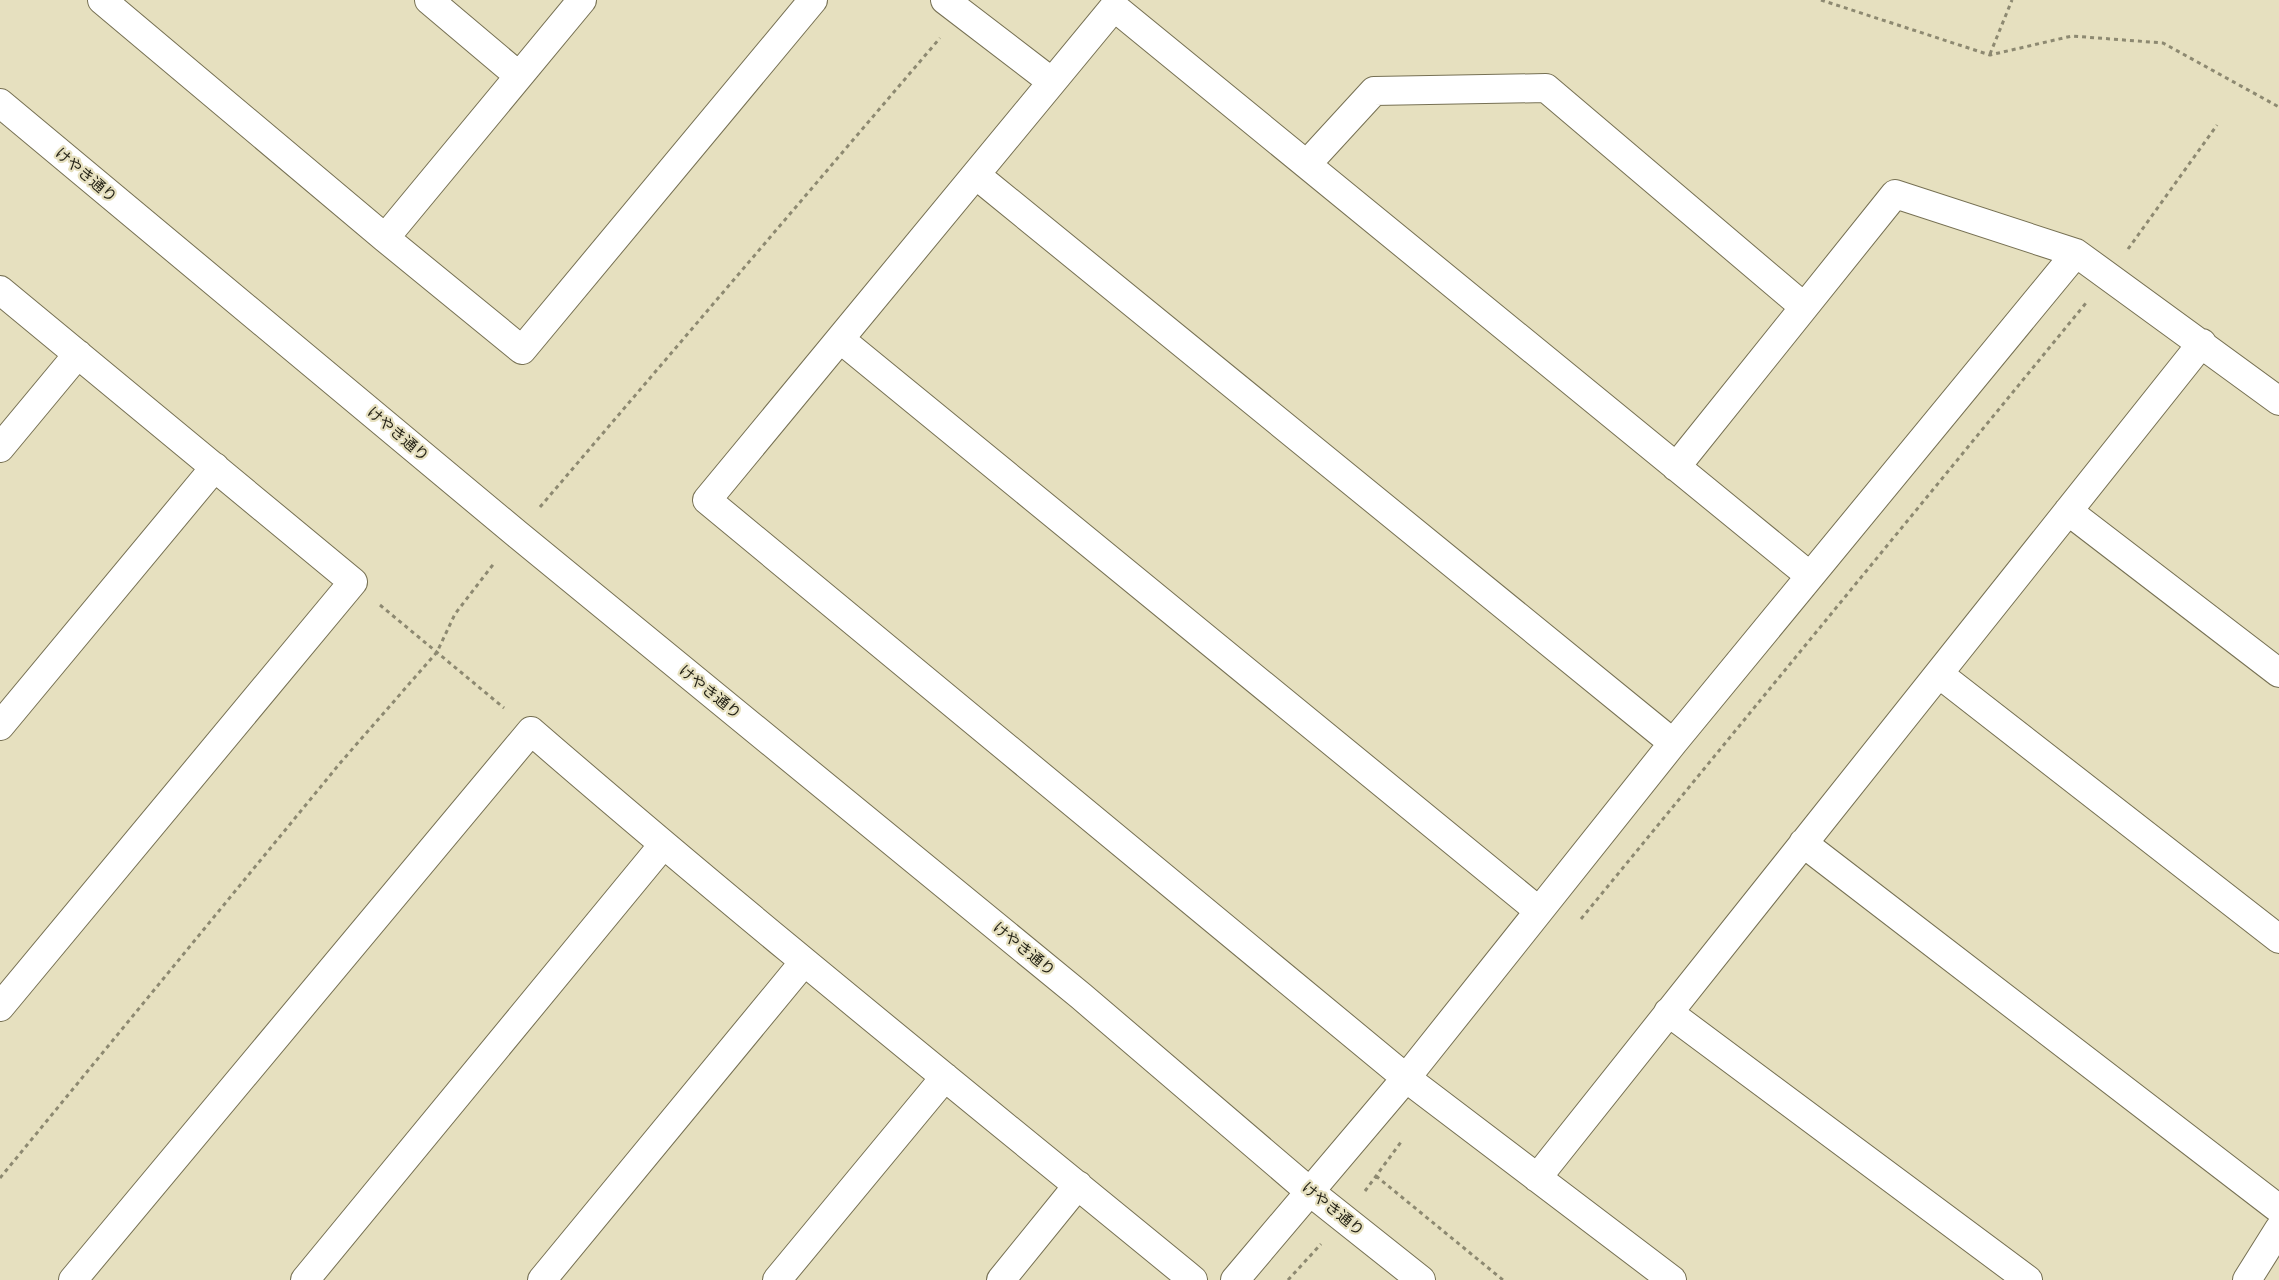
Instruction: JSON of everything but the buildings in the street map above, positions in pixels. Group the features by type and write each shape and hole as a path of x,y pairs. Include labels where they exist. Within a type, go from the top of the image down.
{"street":[{"path":"102,0 385,238 522,350 813,0"},
{"path":"429,0 519,76"},
{"path":"385,238 582,0"},
{"path":"953,6 1052,82"},
{"path":"1672,1280 1432,1100 707,500 1114,7 1810,576"},
{"path":"1307,164 1374,91 1546,88 1804,308"},
{"name":"けやき通り","path":"0,103 517,534 1082,996 1309,1191 1421,1280"},
{"path":"976,175 1673,743"},
{"path":"1676,467 1895,194 2076,253 2202,343 2279,401"},
{"path":"1235,1280 1406,1078 1673,743 2076,253"},
{"path":"0,290 353,582 0,1007"},
{"path":"840,338 1539,912"},
{"path":"1537,1178 2202,343"},
{"path":"0,448 78,354"},
{"path":"0,726 215,467"},
{"path":"2068,512 2279,673"},
{"path":"1939,674 2279,939"},
{"path":"73,1280 531,731 663,846 1192,1280"},
{"path":"1803,844 2279,1209"},
{"path":"305,1280 663,846"},
{"path":"542,1280 804,962"},
{"path":"1668,1012 2028,1280"},
{"path":"777,1280 946,1077"},
{"path":"1001,1280 1078,1185"},
{"path":"2247,1280 2279,1229"}],"path":[{"path":"1821,0 1990,55 2072,36 2163,44 2279,107"},
{"path":"1990,55 2012,0"},
{"path":"0,1178 341,762 437,652 455,614 517,534 953,6"},
{"path":"1578,922 2109,276 2217,125"},
{"path":"353,582 531,731"},
{"path":"1288,1280 1344,1218 1432,1100"},
{"path":"1376,1176 1503,1280"}]}
